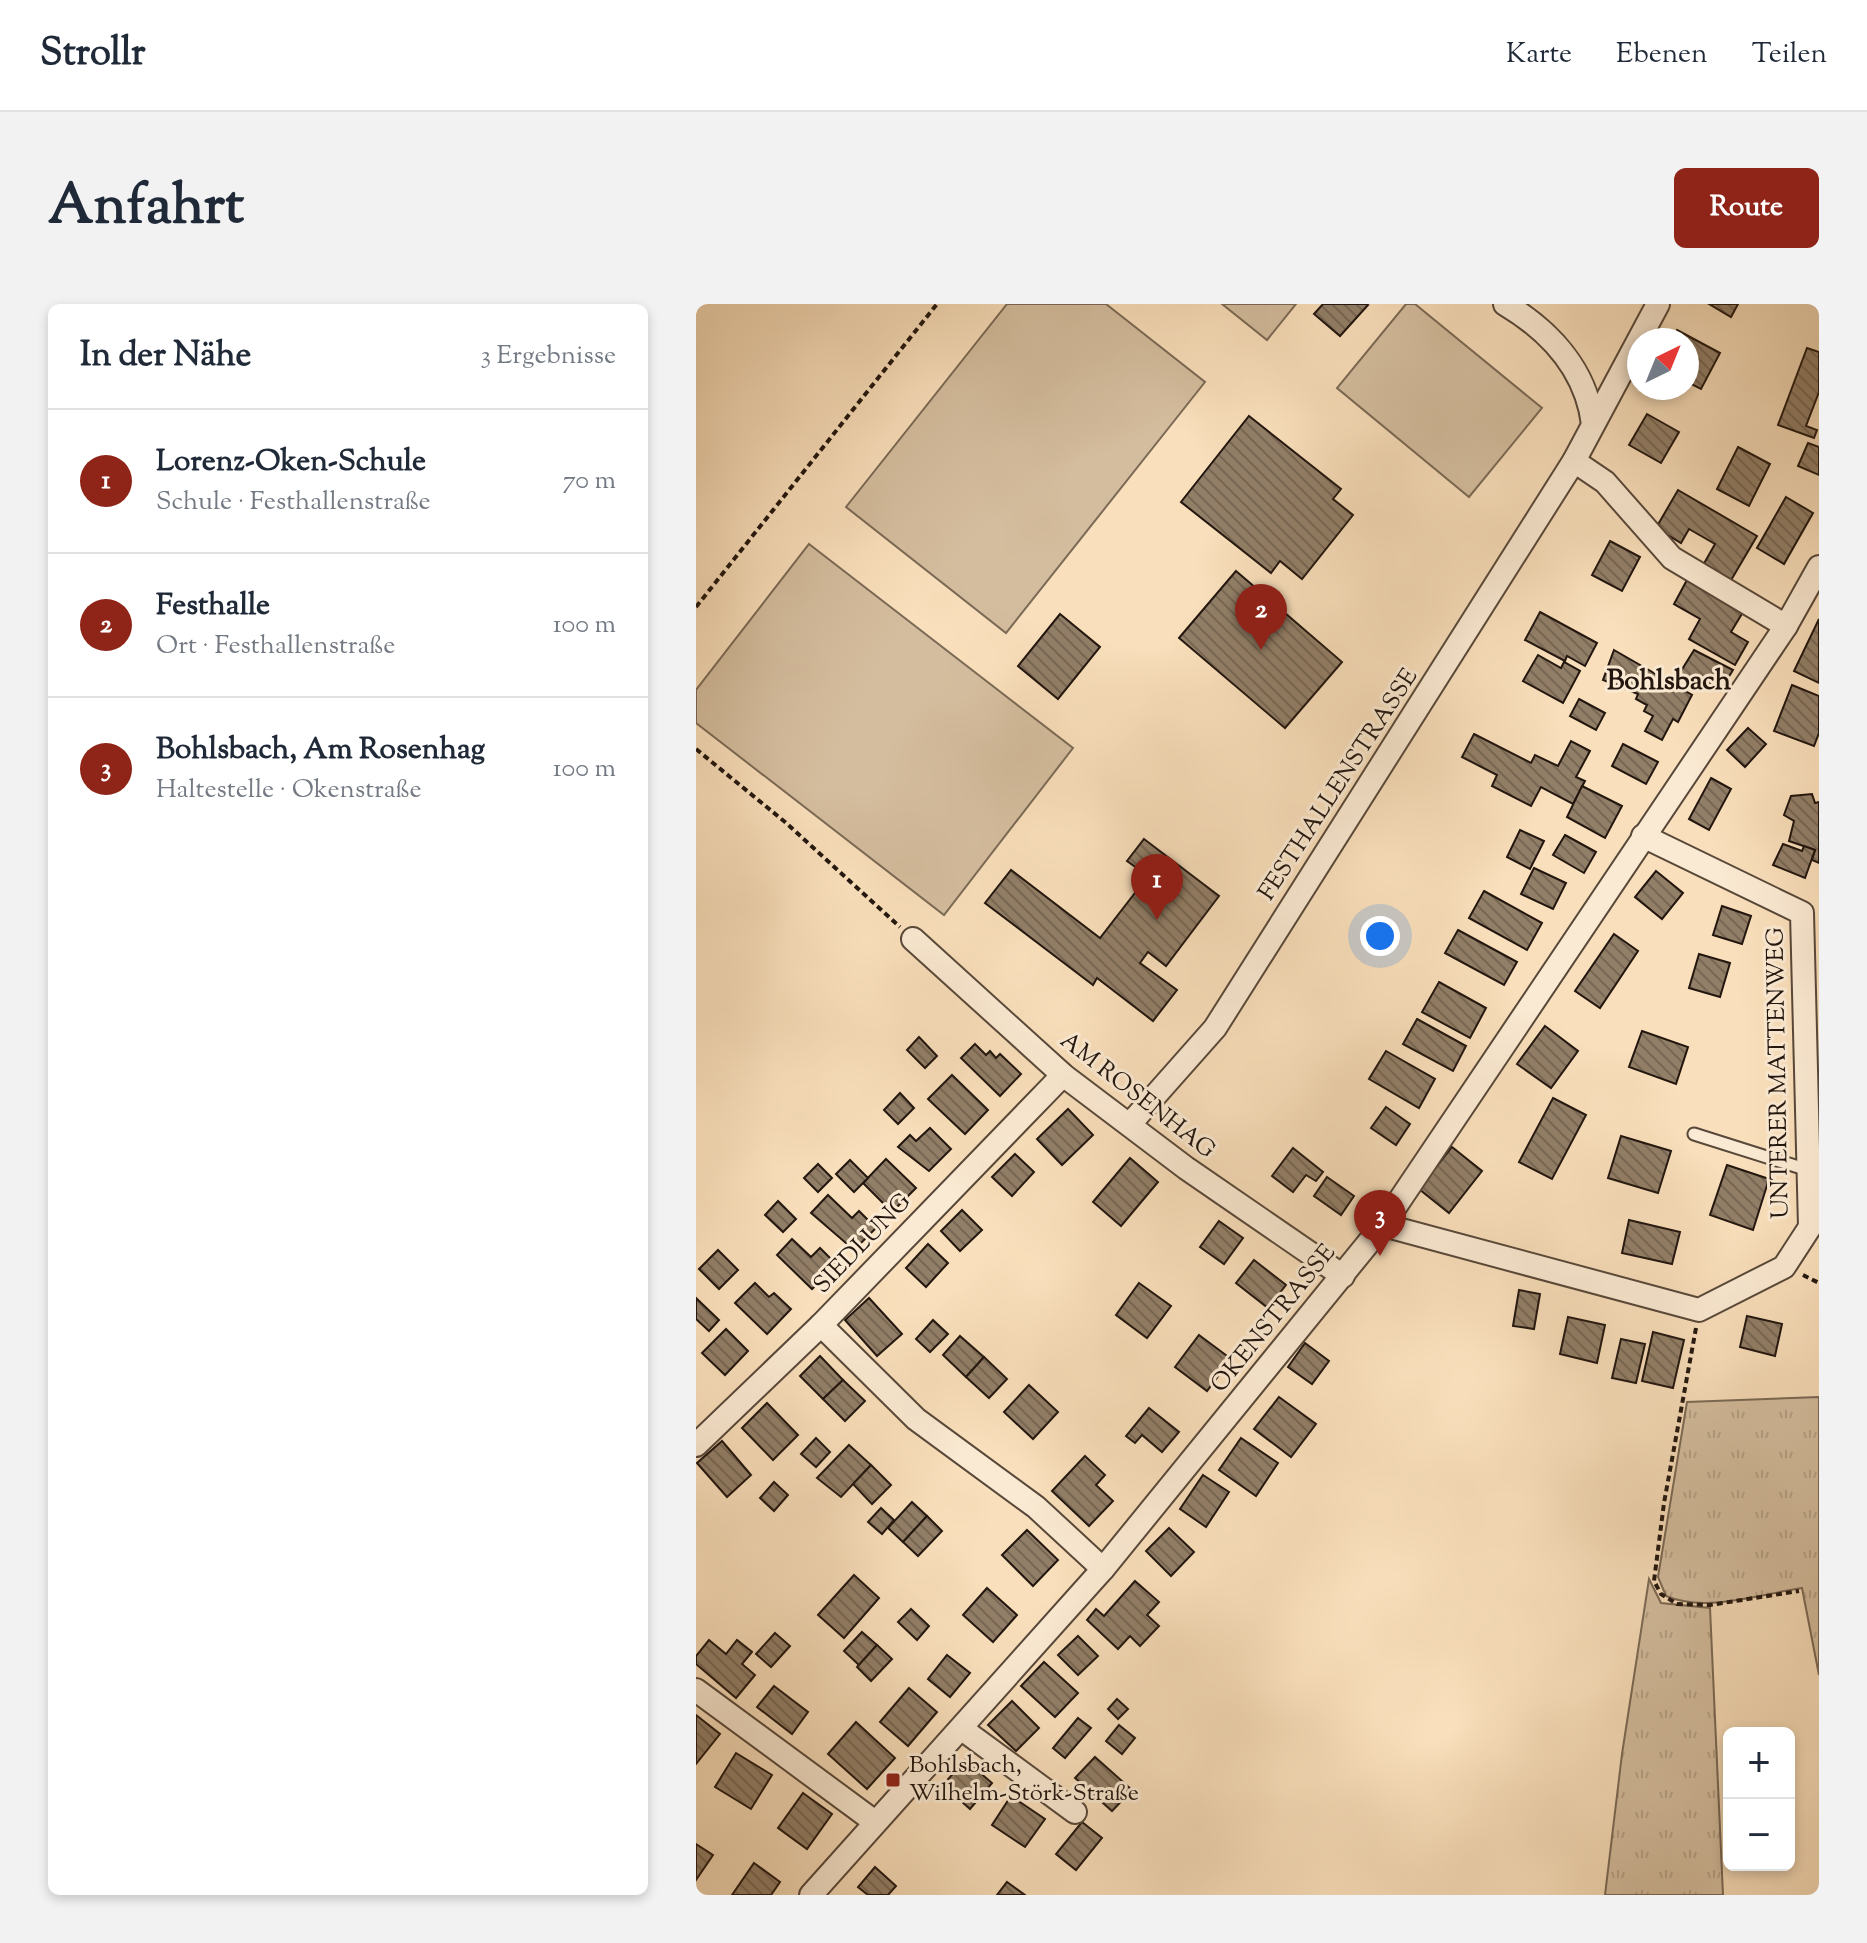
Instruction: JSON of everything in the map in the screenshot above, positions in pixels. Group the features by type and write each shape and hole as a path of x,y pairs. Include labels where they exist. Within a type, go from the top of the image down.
{"street":[{"path":"1505,304 1535,322 1564,354 1590,402 1593,424"},
{"name":"FESTHALLENSTRASSE","path":"1130,1124 1215,1028 1574,461 1658,304"},
{"path":"1574,461 1605,482 1672,558 1786,626"},
{"name":"OKENSTRASSE","path":"811,1895 1103,1569 1383,1225 1786,626 1819,567"},
{"name":"UNTERER MATTENWEG","path":"1643,836 1802,913 1810,1227 1784,1267 1699,1310"},
{"name":"AM ROSENHAG","path":"913,939 1063,1075 1186,1168 1343,1276"},
{"name":"SIEDLUNG","path":"696,1445 821,1325 1063,1075"},
{"path":"1383,1225 1699,1310"},
{"path":"821,1325 916,1419 1036,1507 1103,1569"},
{"path":"696,1690 875,1822"},
{"path":"962,1729 1075,1812"}],"lane":[{"path":"1694,1134 1808,1170"}],"path":[{"path":"696,607 937,304"},
{"path":"696,749 785,822 913,939"},
{"path":"1699,1310 1664,1503 1654,1581 1661,1594 1677,1604 1710,1605 1799,1591"}],"green space":[{"path":"1007,304 1106,304 1205,382 1006,633 846,507"},
{"path":"1222,304 1296,304 1267,340"},
{"path":"1406,304 1415,304 1542,408 1469,497 1337,388"},
{"path":"809,544 1073,748 944,915 696,723 696,690"},
{"path":"1819,1397 1819,1675 1802,1588 1733,1601 1698,1603 1666,1596 1658,1577 1687,1402"},
{"path":"1649,1579 1661,1603 1710,1608 1723,1895 1605,1895 1622,1754"}],"building":[{"path":"1323,304 1368,305 1340,336 1314,314"},
{"path":"1709,304 1738,304 1731,317"},
{"path":"1699,342 1720,353 1699,388"},
{"path":"1807,348 1819,352 1819,392 1806,426 1817,430 1814,438 1778,425"},
{"path":"1647,414 1679,432 1661,463 1629,445"},
{"path":"1249,416 1341,489 1333,499 1353,515 1302,579 1280,561 1271,573 1181,502"},
{"path":"1808,443 1819,447 1819,475 1798,466"},
{"path":"1738,447 1770,464 1749,506 1717,489"},
{"path":"1678,490 1757,536 1730,582 1702,567 1715,544 1689,529 1681,543 1656,528"},
{"path":"1786,497 1813,513 1784,564 1757,548"},
{"path":"1610,541 1640,557 1622,591 1592,575"},
{"path":"1236,571 1342,662 1285,728 1179,638"},
{"path":"1687,580 1743,612 1731,632 1748,642 1735,665 1689,639 1700,619 1674,604"},
{"path":"1540,612 1597,643 1585,666 1567,656 1565,661 1525,640"},
{"path":"1060,614 1100,647 1058,699 1018,666"},
{"path":"1819,619 1819,683 1794,671"},
{"path":"1614,650 1692,695 1678,722 1673,719 1662,740 1645,731 1653,716 1644,711 1647,705 1636,699 1638,694 1603,680"},
{"path":"1694,650 1733,670 1720,691 1696,676 1691,684 1678,676"},
{"path":"1538,655 1561,668 1564,662 1580,671 1563,703 1523,681"},
{"path":"1792,685 1819,696 1819,733 1814,746 1774,731"},
{"path":"1579,699 1605,713 1596,730 1570,716"},
{"path":"1748,728 1766,744 1745,767 1727,750"},
{"path":"1474,734 1531,763 1535,755 1558,766 1571,741 1590,751 1576,777 1585,781 1573,804 1541,787 1531,806 1492,786 1497,775 1462,757"},
{"path":"1623,744 1658,762 1646,784 1612,766"},
{"path":"1711,778 1731,789 1709,830 1689,819"},
{"path":"1582,786 1622,806 1605,838 1567,817"},
{"path":"1812,794 1815,803 1819,802 1819,863 1812,860 1815,850 1789,841 1794,821 1784,815 1791,796"},
{"path":"1520,830 1544,841 1530,869 1507,857"},
{"path":"1565,835 1596,852 1584,873 1553,855"},
{"path":"1144,839 1219,896 1166,966 1148,952 1140,963 1177,990 1153,1021 1097,978 1093,985 985,903 1011,870 1100,938 1148,876 1127,861"},
{"path":"1783,844 1802,851 1804,846 1815,850 1805,878 1773,865"},
{"path":"1534,868 1566,883 1553,909 1521,894"},
{"path":"1656,871 1683,893 1662,919 1635,897"},
{"path":"1484,891 1542,923 1527,950 1469,918"},
{"path":"1722,906 1751,916 1742,944 1713,935"},
{"path":"1458,930 1517,962 1504,985 1445,953"},
{"path":"1614,934 1638,951 1600,1008 1575,991"},
{"path":"1699,954 1730,963 1720,997 1689,988"},
{"path":"1439,982 1486,1008 1470,1038 1422,1012"},
{"path":"1417,1019 1466,1046 1453,1071 1403,1044"},
{"path":"1545,1026 1578,1051 1551,1088 1517,1064"},
{"path":"1642,1031 1688,1047 1676,1084 1629,1067"},
{"path":"919,1037 937,1056 925,1068 907,1050"},
{"path":"975,1044 986,1055 990,1051 996,1058 1000,1054 1021,1074 1000,1096 961,1058"},
{"path":"1386,1051 1435,1079 1419,1108 1369,1079"},
{"path":"952,1075 988,1110 965,1134 928,1099"},
{"path":"900,1093 914,1108 898,1124 884,1110"},
{"path":"1553,1098 1586,1115 1552,1179 1519,1162"},
{"path":"1386,1107 1410,1124 1396,1145 1371,1128"},
{"path":"1068,1109 1093,1135 1062,1165 1037,1139"},
{"path":"930,1128 951,1149 929,1171 898,1147 910,1135 916,1141"},
{"path":"1621,1136 1671,1151 1658,1193 1608,1178"},
{"path":"1452,1147 1482,1171 1449,1213 1419,1189"},
{"path":"1293,1148 1323,1172 1316,1181 1306,1175 1293,1192 1272,1176"},
{"path":"1015,1154 1034,1172 1012,1196 992,1177"},
{"path":"1130,1158 1158,1182 1121,1226 1093,1202"},
{"path":"886,1159 916,1188 892,1212 863,1183"},
{"path":"850,1160 868,1178 854,1192 836,1174"},
{"path":"818,1164 832,1178 818,1192 804,1178"},
{"path":"1727,1165 1769,1179 1753,1230 1710,1215"},
{"path":"1327,1177 1354,1196 1341,1215 1314,1196"},
{"path":"828,1195 852,1218 859,1211 876,1228 854,1250 811,1213"},
{"path":"778,1201 796,1219 783,1232 765,1215"},
{"path":"962,1210 982,1230 960,1251 941,1231"},
{"path":"1629,1220 1680,1232 1672,1264 1622,1253"},
{"path":"1219,1221 1243,1238 1224,1264 1200,1247"},
{"path":"792,1239 811,1257 820,1248 837,1265 812,1289 777,1255"},
{"path":"928,1244 948,1263 926,1287 906,1268"},
{"path":"718,1250 738,1270 719,1289 699,1269"},
{"path":"1254,1260 1286,1285 1268,1308 1236,1283"},
{"path":"755,1283 769,1297 774,1293 791,1309 767,1334 735,1303"},
{"path":"1139,1283 1171,1306 1147,1338 1116,1315"},
{"path":"1519,1290 1540,1294 1534,1329 1513,1326"},
{"path":"696,1298 719,1320 709,1331 696,1319"},
{"path":"869,1298 902,1334 877,1356 845,1320"},
{"path":"1747,1316 1782,1324 1775,1356 1740,1347"},
{"path":"1568,1317 1605,1325 1597,1363 1560,1354"},
{"path":"933,1320 948,1334 930,1352 916,1339"},
{"path":"726,1329 748,1351 725,1375 702,1353"},
{"path":"1653,1332 1684,1340 1673,1388 1642,1381"},
{"path":"1199,1335 1231,1359 1207,1391 1175,1367"},
{"path":"960,1336 984,1357 966,1377 943,1355"},
{"path":"1621,1339 1645,1344 1636,1383 1612,1378"},
{"path":"1305,1343 1329,1361 1312,1384 1288,1367"},
{"path":"820,1356 843,1380 823,1399 800,1376"},
{"path":"984,1357 1007,1379 989,1398 966,1377"},
{"path":"843,1380 865,1401 845,1421 823,1399"},
{"path":"1029,1385 1058,1412 1033,1439 1004,1412"},
{"path":"1279,1397 1316,1424 1291,1457 1254,1429"},
{"path":"767,1403 798,1435 773,1460 742,1428"},
{"path":"1149,1408 1179,1432 1162,1452 1142,1435 1135,1443 1126,1436"},
{"path":"816,1438 830,1452 816,1467 801,1454"},
{"path":"1241,1438 1278,1463 1256,1496 1219,1470"},
{"path":"722,1441 751,1475 727,1497 697,1463"},
{"path":"849,1445 871,1465 841,1497 817,1478"},
{"path":"1085,1456 1105,1475 1096,1485 1113,1501 1089,1526 1052,1491"},
{"path":"871,1465 891,1485 872,1504 853,1484"},
{"path":"1203,1475 1229,1492 1206,1527 1180,1509"},
{"path":"774,1482 788,1495 774,1511 760,1498"},
{"path":"912,1502 927,1516 903,1542 888,1528"},
{"path":"881,1508 894,1520 882,1534 868,1522"},
{"path":"927,1516 942,1531 918,1556 903,1542"},
{"path":"1169,1528 1194,1552 1171,1576 1146,1551"},
{"path":"1027,1530 1058,1560 1033,1586 1002,1555"},
{"path":"854,1575 879,1598 844,1638 818,1615"},
{"path":"1135,1581 1159,1602 1147,1615 1159,1626 1140,1646 1130,1636 1118,1649 1087,1620 1096,1609 1104,1616"},
{"path":"987,1588 1017,1615 993,1642 963,1615"},
{"path":"911,1609 929,1626 917,1640 898,1622"},
{"path":"862,1632 877,1645 859,1665 844,1651"},
{"path":"775,1633 790,1646 771,1667 756,1654"},
{"path":"1078,1636 1098,1656 1078,1675 1058,1655"},
{"path":"709,1640 726,1654 737,1640 752,1652 742,1664 755,1675 736,1698 696,1664 696,1656"},
{"path":"877,1645 892,1659 871,1681 857,1667"},
{"path":"947,1655 970,1673 950,1697 928,1679"},
{"path":"1044,1662 1078,1693 1055,1717 1021,1686"},
{"path":"774,1686 808,1712 792,1734 757,1707"},
{"path":"909,1688 937,1712 908,1746 880,1722"},
{"path":"1117,1699 1128,1709 1118,1719 1108,1709"},
{"path":"1012,1701 1039,1728 1016,1751 988,1725"},
{"path":"696,1715 720,1734 696,1764"},
{"path":"1078,1718 1091,1728 1065,1758 1053,1748"},
{"path":"856,1722 895,1758 867,1789 828,1754"},
{"path":"1119,1725 1135,1738 1122,1754 1106,1741"},
{"path":"736,1753 772,1775 751,1809 715,1787"},
{"path":"1095,1757 1132,1790 1112,1811 1075,1778"},
{"path":"965,1760 992,1783 970,1809 943,1785"},
{"path":"803,1793 832,1814 807,1849 778,1828"},
{"path":"1011,1796 1045,1819 1025,1847 992,1825"},
{"path":"1082,1822 1102,1838 1076,1870 1056,1854"},
{"path":"696,1844 713,1855 696,1880"},
{"path":"754,1863 780,1882 771,1895 732,1895"},
{"path":"875,1867 896,1886 888,1895 868,1895 858,1887"},
{"path":"1007,1882 1025,1895 997,1895"}],"place":[{"name":"Festhalle","path":"1261,650"},
{"name":"Lorenz-Oken-Schule","path":"1157,920"},
{"name":"Bohlsbach, Am Rosenhag","path":"1380,1256"},
{"name":"Bohlsbach, Wilhelm-Störk-Straße","path":"893,1780"}],"district":[{"name":"Bohlsbach","path":"1669,682"}]}
